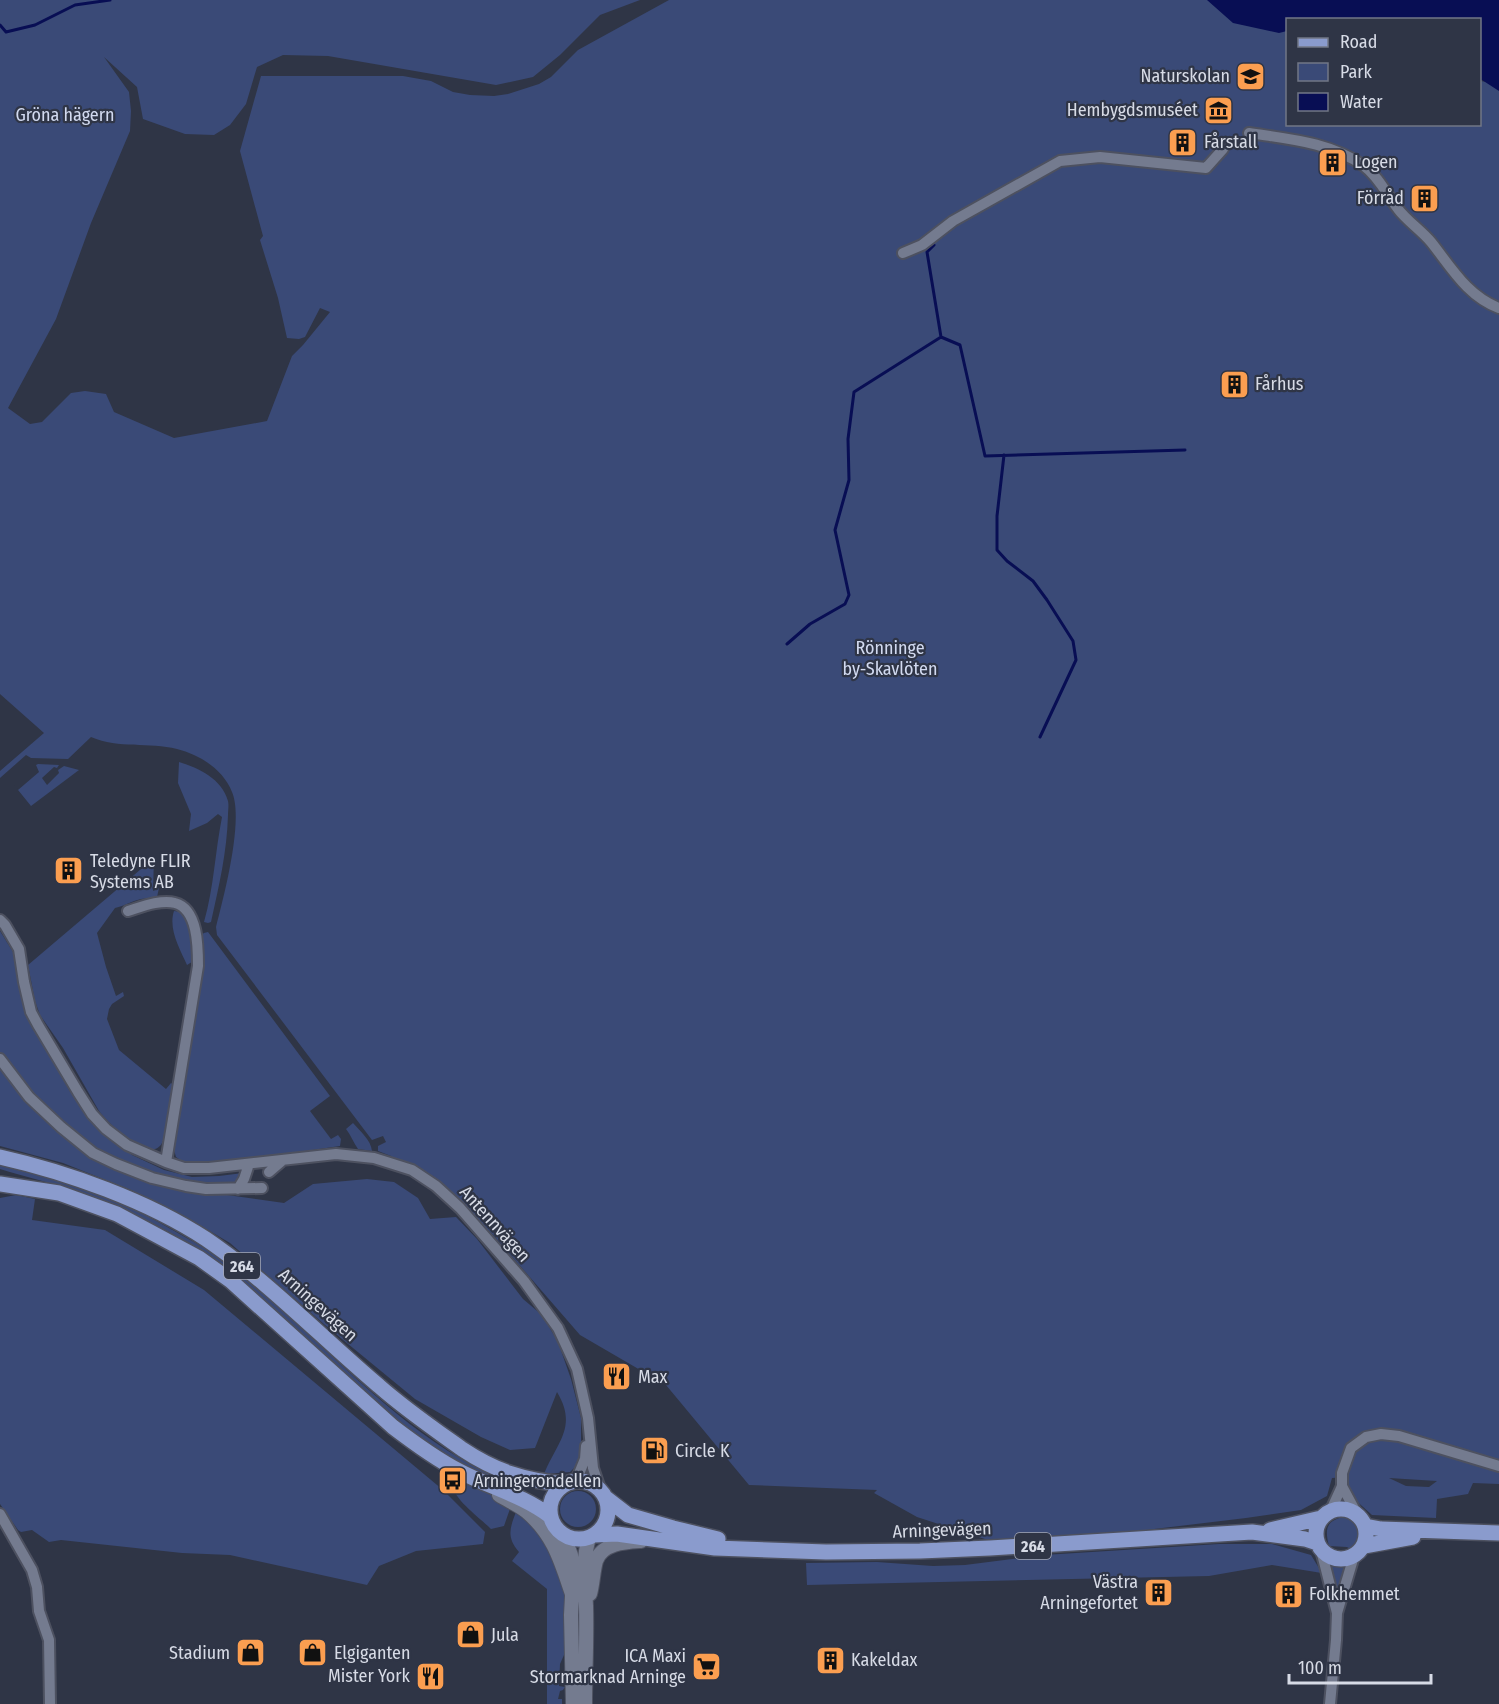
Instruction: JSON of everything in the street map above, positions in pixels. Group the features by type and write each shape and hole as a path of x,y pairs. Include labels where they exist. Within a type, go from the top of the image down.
{"main road":[{"name":"Arningevägen","path":"0,1157 58,1172 126,1197 173,1220 205,1239 264,1283 380,1387 474,1457 515,1476 541,1482 570,1482"},
{"name":"264","path":"5,1186 59,1193 117,1214 199,1258 231,1281 412,1442 458,1471 527,1501 550,1516 555,1526 563,1534 580,1539 592,1536"},
{"name":"264","path":"570,1482 589,1482 603,1494"},
{"path":"550,1516 552,1498 558,1490 570,1482"},
{"name":"Arningevägen","path":"603,1494 628,1515 673,1528 716,1538 804,1551"},
{"path":"592,1536 602,1528 607,1519 609,1509 603,1494"},
{"name":"264","path":"1326,1514 1345,1509 1361,1520 1381,1529 1499,1533"},
{"name":"Arningevägen","path":"592,1536 617,1534 715,1548 921,1551 1261,1532 1326,1514"},
{"path":"1319,1547 1316,1530 1326,1514"},
{"path":"1359,1551 1367,1536 1361,1520"},
{"name":"264","path":"1319,1547 1327,1556 1345,1560 1359,1551 1443,1531"},
{"name":"Arningevägen","path":"1261,1532 1305,1539 1319,1547"}],"street":[{"path":"1249,133 1325,147 1365,167 1380,183 1399,211 1430,240 1466,288 1487,304 1499,308"},
{"path":"903,253 922,246 953,220 1060,161 1100,158 1206,168 1223,149"},
{"path":"128,911 162,903 176,903 186,910 194,923 198,940 198,966 166,1162"},
{"name":"Antennvägen","path":"0,920 19,949 32,1012 92,1114 106,1129 128,1145 184,1168 249,1164 336,1154 374,1158 412,1170 436,1186 460,1208 517,1273 558,1328 577,1370 588,1418 588,1431 585,1459 570,1482"},
{"path":"0,1059 29,1097 93,1153 152,1178 206,1190 261,1188"},
{"path":"269,1172 283,1160"},
{"path":"238,1189 249,1164"},
{"name":"Antennvägen","path":"588,1431 593,1468 603,1494"},
{"path":"1361,1520 1342,1486 1342,1473 1351,1448 1366,1437 1381,1434 1399,1437 1499,1466"},
{"path":"458,1471 526,1511 539,1524 551,1539 558,1553 572,1594"},
{"path":"1326,1514 1342,1486"},
{"path":"0,1514 32,1570 37,1587 39,1611 49,1640 51,1704"},
{"path":"563,1534 571,1555 573,1578 573,1704"},
{"path":"585,1704 584,1563 585,1553 592,1536"},
{"path":"586,1607 597,1558 608,1548 623,1542 666,1540"},
{"path":"1319,1547 1337,1613 1330,1704"},
{"path":"1337,1613 1359,1551"},
{"path":"567,1704 572,1679"}],"green space":[{"name":"Rönninge by-Skavlöten","path":"0,0 640,0 600,15 560,55 533,77 496,85 328,56 283,55 257,67 246,104 230,125 214,135 185,134 143,119 137,87 104,57 129,92 130,131 91,223 56,319 8,408 30,424 42,422 71,393 85,391 106,394 114,412 174,438 267,421 292,356 330,312 320,308 305,337 287,338 278,298 260,240 263,236 240,151 261,76 403,76 431,81 453,92 470,95 508,94 539,84 551,77 578,50 669,0 1231,0 1253,27 1286,27 1286,126 1481,126 1481,81 1499,84 1499,1484 1473,1483 1468,1494 1437,1499 1436,1518 1372,1515 1352,1497 1347,1477 1332,1478 1327,1496 1301,1510 1146,1530 991,1541 917,1517 874,1493 877,1490 749,1485 666,1385 580,1335 495,1237 449,1190 416,1166 404,1167 391,1156 378,1151 378,1146 386,1142 383,1136 372,1140 217,935 216,927 232,858 236,821 232,792 223,776 202,759 177,749 112,743 91,737 68,759 31,758 26,755 0,778 0,771 44,733 0,694","holes":["1389,1478 1437,1481 1429,1487 1406,1486"]},
{"path":"179,762 202,771 221,786 228,803 222,869 211,922 208,923 204,922 222,817 218,814 207,823 189,831 191,814 178,783"},
{"path":"38,764 59,765 42,778 47,785 59,773 58,770 64,766 79,770 31,806 18,790 39,772 36,765"},
{"path":"154,858 153,891 159,888 157,897 137,900 115,908 97,933 116,996 123,992 124,996 112,1004 107,1019 119,1050 166,1089 171,1083 175,1086 163,1141 157,1148 150,1149 140,1147 130,1141 99,1111 63,1048 40,1015 28,965"},
{"path":"174,911 181,912 191,927 195,960 187,965 174,932"},
{"path":"0,931 13,952 24,1008 69,1090 95,1126 132,1155 164,1170 192,1177 243,1173 232,1186 195,1184 157,1175 85,1152 184,1189 284,1203 313,1184 367,1179 394,1182 418,1198 430,1219 456,1217 477,1239 523,1299 542,1315 558,1342 581,1418 581,1452 577,1465 570,1472 544,1474 566,1425 563,1404 557,1392 535,1448 510,1450 481,1437 415,1399 230,1243 131,1190 63,1163 0,1146"},
{"path":"208,932 330,1096 310,1111 331,1139 338,1135 341,1139 340,1146 215,1164 183,1162 176,1157 174,1150 202,968 200,936"},
{"path":"353,1123 367,1139 372,1151 358,1149 346,1129"},
{"path":"0,1163 96,1192 147,1216 212,1252 275,1303 387,1406 448,1451 471,1465 513,1483 510,1489 423,1440 365,1394 256,1294 197,1249 140,1217 93,1197 0,1169"},
{"path":"16,1195 35,1199 32,1220 105,1230 204,1290 443,1490 485,1532 483,1544 416,1551 379,1566 367,1585 230,1555 182,1553 61,1540 49,1542 32,1530 21,1532 18,1530 0,1504 0,1198"},
{"path":"460,1482 484,1491 511,1506 504,1526 491,1529 468,1508 457,1496 451,1483 456,1485"},
{"path":"578,1491 591,1496 596,1509 591,1522 578,1527 565,1522 560,1509 565,1496"},
{"path":"517,1509 533,1521 560,1568 564,1592 565,1629 559,1686 565,1687 560,1691 558,1699 562,1699 562,1704 547,1704 547,1589 512,1561 519,1552 512,1541 510,1531"},
{"path":"1347,1516 1356,1523 1361,1532 1357,1546 1352,1550 1347,1547 1329,1546 1327,1529 1329,1525"},
{"path":"1219,1544 1272,1544 1311,1555 1322,1573 1272,1565 1209,1576 807,1585 806,1563 877,1562 933,1566 965,1565 1044,1555"},
{"path":"1329,1563 1345,1567 1339,1600"}],"water":[{"path":"1207,0 1499,0 1499,91 1481,80 1481,18 1286,18 1286,31 1279,33 1233,23"}],"waterway":[{"path":"0,25 6,32 35,25 75,5 110,0"},
{"path":"787,644 810,624 845,604 849,595 835,530 849,480 848,439 854,392 941,337 927,252 934,245"},
{"path":"941,337 960,345 985,456 1185,450"},
{"path":"1004,455 997,516 997,550 1007,561 1033,581 1047,600 1073,641 1076,660 1040,737"}],"place":[{"name":"Naturskolan","path":"1251,76"},
{"name":"Hembygdsmuséet","path":"1219,110"},
{"name":"Fårstall","path":"1183,142"},
{"name":"Logen","path":"1333,162"},
{"name":"Förråd","path":"1425,198"},
{"name":"Fårhus","path":"1234,384"},
{"name":"Teledyne FLIR Systems AB","path":"69,871"},
{"name":"Max","path":"617,1377"},
{"name":"Circle K","path":"654,1451"},
{"name":"Arningerondellen","path":"453,1481"},
{"name":"Västra Arningefortet","path":"1159,1592"},
{"name":"Folkhemmet","path":"1288,1594"},
{"name":"Jula","path":"470,1635"},
{"name":"Stadium","path":"251,1653"},
{"name":"Elgiganten","path":"313,1653"},
{"name":"Kakeldax","path":"830,1660"},
{"name":"ICA Maxi Stormarknad Arninge","path":"707,1666"},
{"name":"Mister York","path":"431,1676"}],"park label":[{"name":"Gröna hägern","path":"65,115"}]}
